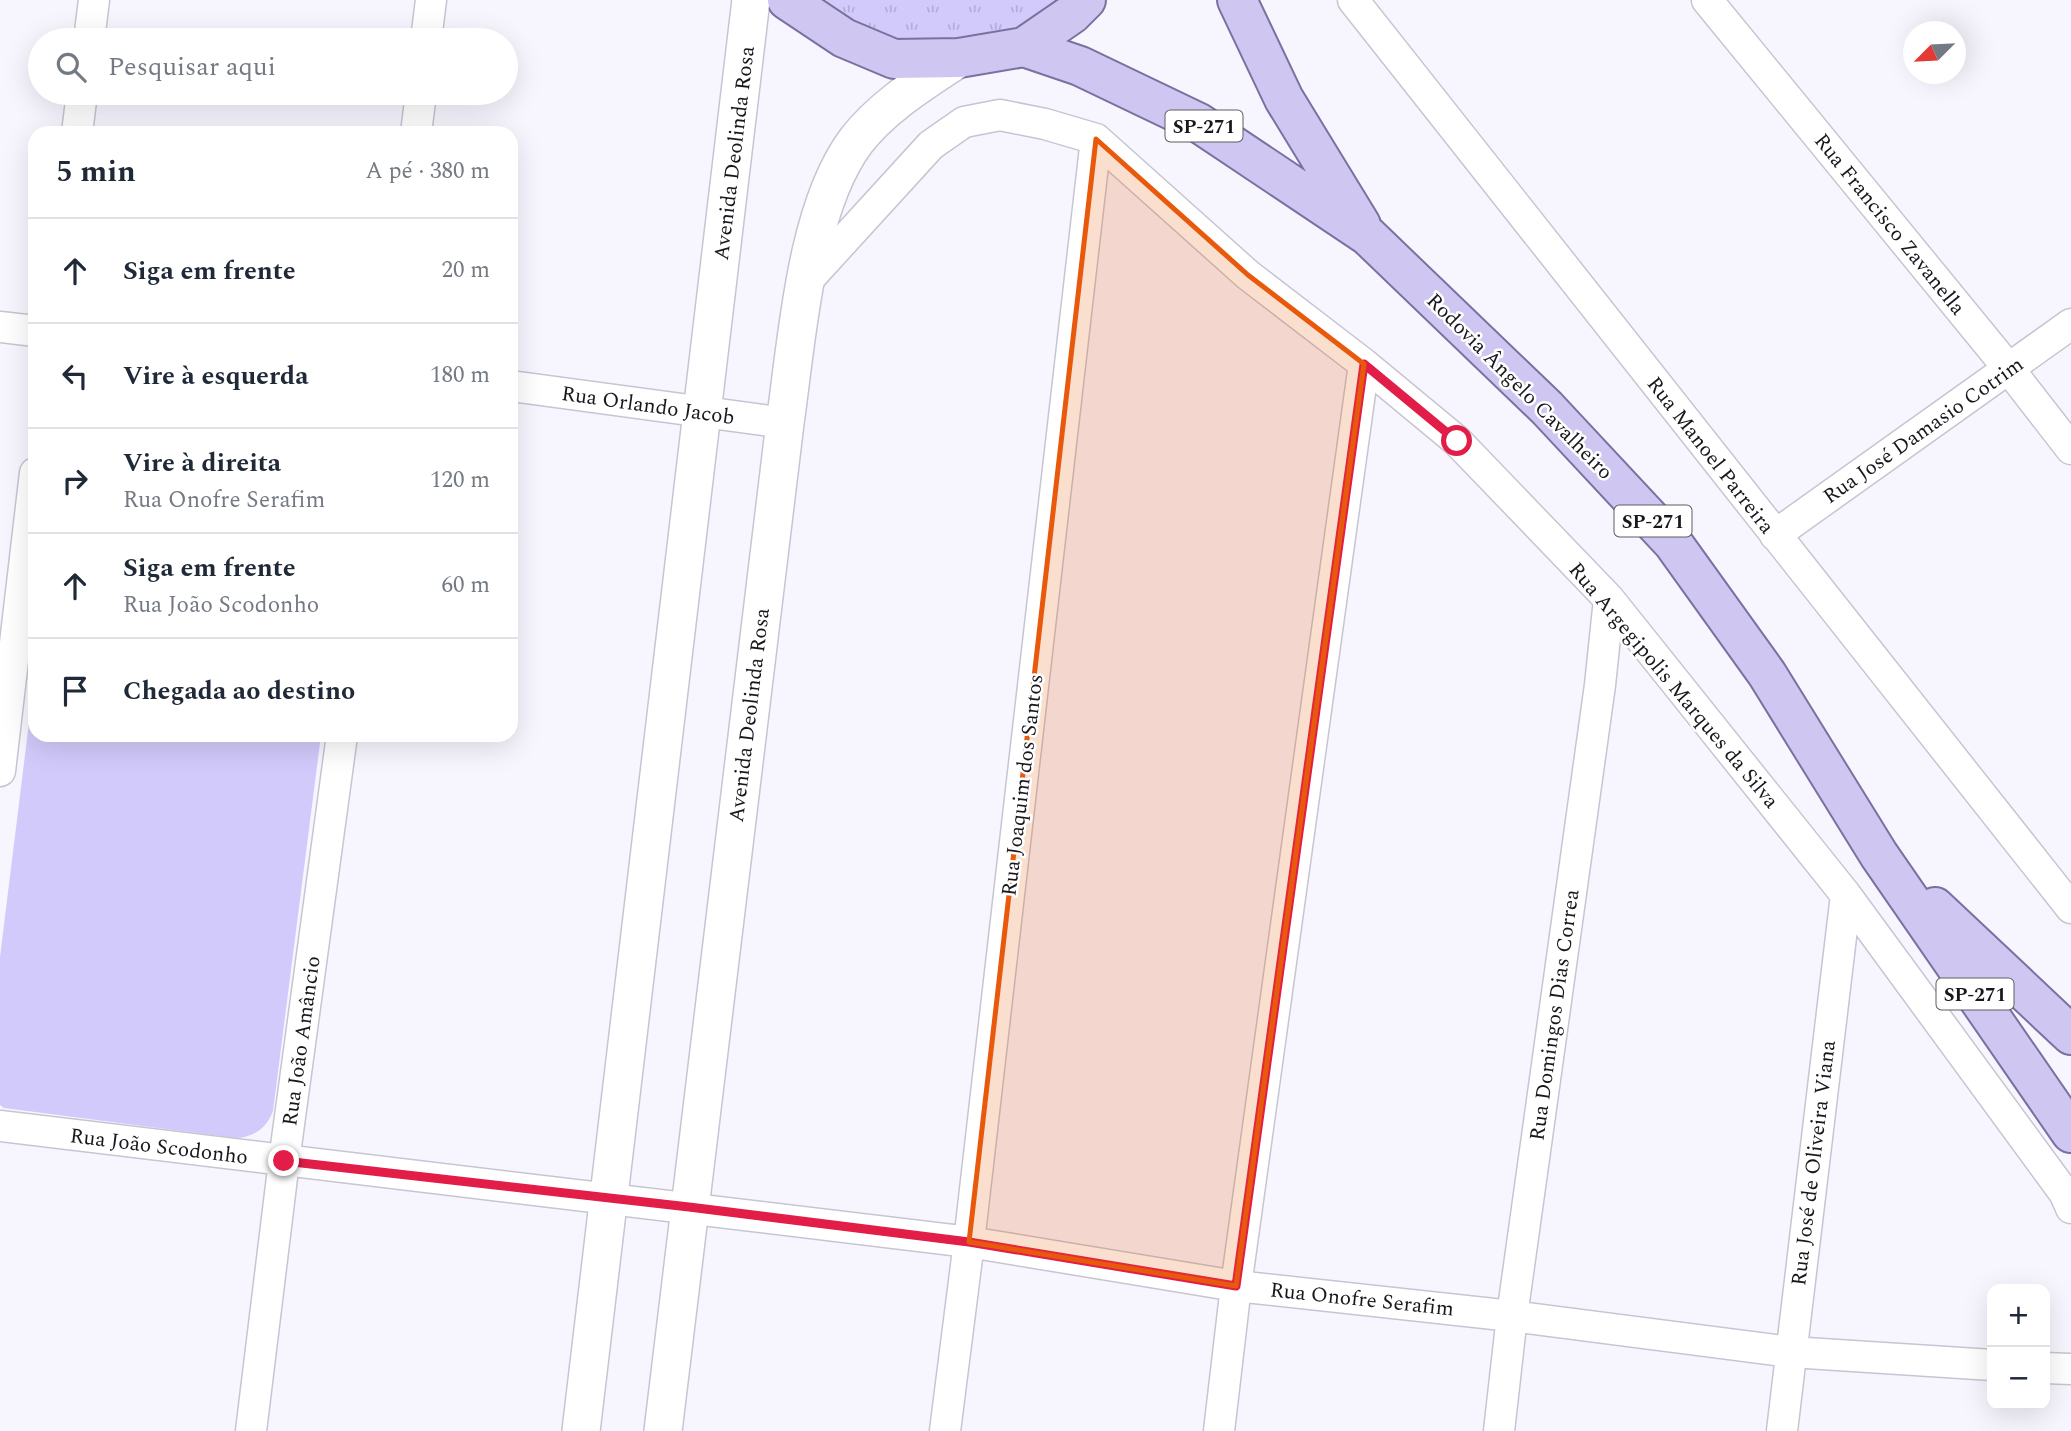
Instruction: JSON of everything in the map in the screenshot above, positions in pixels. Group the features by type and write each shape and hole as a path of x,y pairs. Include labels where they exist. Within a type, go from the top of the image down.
{"main road":[{"path":"787,0 844,38 894,59 959,58 1024,47 1072,14 1086,0"},
{"name":"Rodovia Ângelo Cavalheiro","path":"1237,0 1284,99 1368,236"},
{"name":"Rodovia Ângelo Cavalheiro","path":"1024,47 1080,66 1199,123 1368,236 1547,408 1673,542 1767,674 1879,855 2071,1133"},
{"name":"Rodovia Ângelo Cavalheiro","path":"1879,855 2071,1035"}],"street":[{"path":"90,28 94,0"},
{"path":"428,28 431,0"},
{"name":"Avenida Deolinda Rosa","path":"581,1431 751,0"},
{"name":"Rua Manoel Parreira","path":"1353,0 2071,908"},
{"name":"Rua Francisco Zavanella","path":"1707,0 2009,369 2071,449"},
{"name":"Avenida Deolinda Rosa","path":"663,1431 785,423 805,283 823,207 856,142 905,93 959,58"},
{"path":"78,126 80,105"},
{"path":"417,126 420,105"},
{"name":"Rua Argegipolis Marques da Silva","path":"805,283 931,145 964,122 1000,115 1045,124 1096,139 1248,275 1364,364 1457,441 1609,599 1846,895 2069,1194"},
{"name":"Rua Joaquim dos Santos","path":"945,1431 1096,139"},
{"name":"Rua José Damasio Cotrim","path":"1774,535 2071,324"},
{"path":"0,327 28,330"},
{"path":"1219,1431 1236,1286 1364,364"},
{"name":"Rua Orlando Jacob","path":"518,387 785,423"},
{"path":"0,771 28,533"},
{"name":"Rua Domingos Dias Correa","path":"1499,1431 1512,1316 1600,685 1609,599"},
{"name":"Rua João Amâncio","path":"251,1431 284,1161 341,742"},
{"name":"Rua José de Oliveira Viana","path":"1782,1431 1846,895"},
{"name":"Rua João Scodonho","path":"0,1126 610,1199"},
{"name":"Rua Onofre Serafim","path":"610,1199 969,1242 1236,1286 1512,1316 1791,1352 1987,1364"},
{"path":"2050,1368 2071,1370"}],"highlighted area":[{"path":"1096,139 1248,275 1364,364 1236,1286 969,1242"}],"green space":[{"path":"810,0 1064,0 1016,29 986,39 951,42 905,41 874,35"},
{"path":"28,731 28,742 320,742 273,1111 263,1127 253,1134 235,1138 4,1108 0,1105 0,957"}],"route":[{"path":"284,1161 969,1242 1236,1286 1364,364 1457,441"}]}
